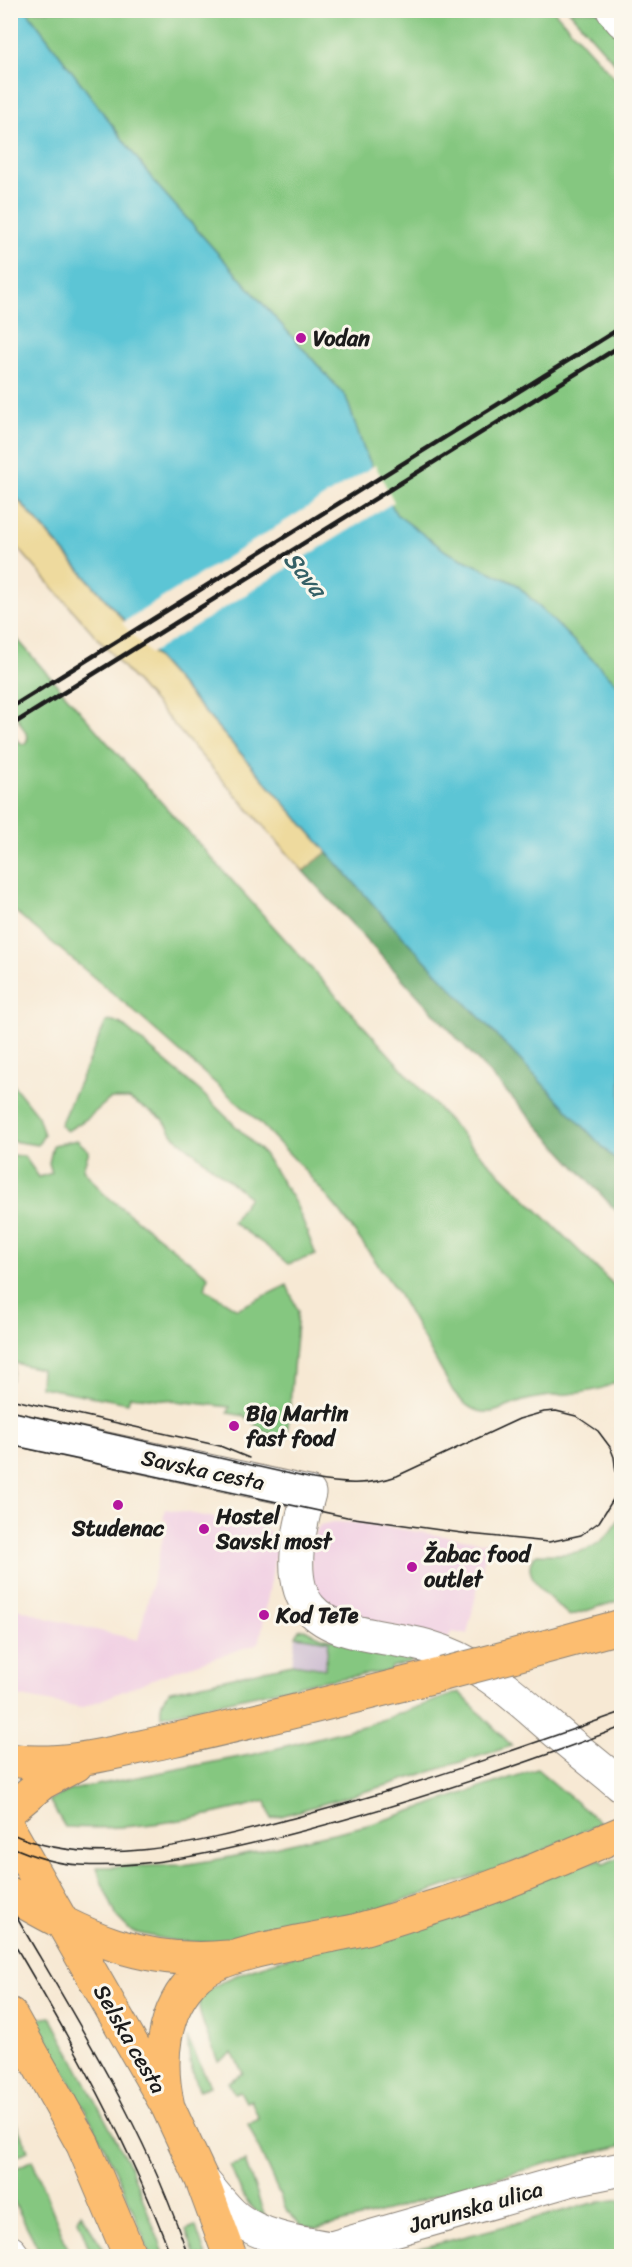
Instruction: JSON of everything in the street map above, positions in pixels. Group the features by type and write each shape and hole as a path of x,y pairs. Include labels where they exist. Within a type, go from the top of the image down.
{"main road":[{"path":"10,1760 33,1763 94,1756 251,1723 621,1626"},
{"path":"10,1810 42,1783 63,1770 94,1756"},
{"name":"Selska cesta","path":"10,1831 168,2107 202,2180 230,2256"},
{"path":"10,1894 66,1926 125,1949 161,1956 211,1959 242,1956 357,1930 439,1905 504,1883 621,1833"},
{"path":"168,2107 163,2080 162,2049 166,2031 180,1999 193,1981 209,1968 242,1956"},
{"path":"10,2014 83,2145 130,2256"}],"street":[{"path":"613,10 621,21"},
{"name":"Savska cesta","path":"10,1428 309,1493 301,1526 297,1563 301,1590 310,1608 327,1622 342,1628 425,1645 456,1656 484,1671 621,1786"},
{"name":"Jarunska ulica","path":"326,2252 573,2180 621,2169"},
{"path":"202,2180 232,2214 252,2228 326,2252"},
{"path":"10,2252 13,2256"}],"shaded area":[{"path":"166,1509 264,1527 270,1532 277,1546 260,1640 256,1644 163,1675 81,1708 11,1695 11,1606 50,1619 138,1640 167,1521 163,1519"},
{"path":"333,1522 361,1523 488,1543 467,1634 452,1632 447,1639 337,1615 312,1592 310,1543 320,1525"},
{"path":"296,1636 329,1641 325,1669 292,1664"}],"green space":[{"path":"27,11 554,11 621,85 621,688 516,584 447,552 396,514 364,450 346,397 156,184"},
{"path":"569,11 602,11 621,40 621,70"},
{"path":"11,632 105,740 471,1145 621,1292 621,1379 600,1389 527,1400 488,1412 474,1410 466,1404 453,1391 396,1290 341,1213 300,1165 257,1120 128,1006 11,908 11,731 20,743 26,744 28,737 11,706"},
{"path":"327,852 387,920 621,1166 621,1216 303,871"},
{"path":"113,1021 121,1024 200,1091 264,1154 296,1204 316,1255 288,1264 232,1222 249,1197 174,1136 163,1119 129,1099 110,1099 88,1118 67,1131 60,1125 106,1022"},
{"path":"11,1082 38,1116 44,1135 38,1145 11,1141"},
{"path":"77,1140 89,1151 83,1169 103,1193 208,1276 205,1289 237,1309 287,1285 298,1311 287,1438 265,1432 244,1416 228,1413 230,1407 130,1396 128,1403 40,1387 41,1369 15,1363 11,1381 11,1155 24,1156 39,1177 52,1173 49,1163 53,1145"},
{"path":"621,1515 621,1600 570,1616 533,1579 530,1570 531,1562 537,1554 576,1552 597,1544 614,1527"},
{"path":"304,1629 322,1637 409,1657 413,1661 392,1667 390,1671 315,1682 161,1716 162,1702 171,1691 292,1664 325,1669 329,1641 296,1636 299,1630"},
{"path":"459,1692 512,1746 271,1819 266,1801 167,1822 116,1827 65,1827 49,1800 71,1790 255,1754 367,1725"},
{"path":"537,1769 601,1823 532,1856 380,1909 248,1938 211,1943 174,1941 132,1932 117,1917 97,1867 183,1865 231,1857 372,1824"},
{"path":"621,1856 621,2146 548,2163 387,2211 316,2229 302,2226 287,2211 248,2124 259,2119 251,2100 246,2102 240,2091 234,2093 228,2082 243,2073 232,2053 218,2062 199,2009 201,1998 219,1983 249,1970 601,1859 604,1864"},
{"path":"51,2017 130,2166 165,2256 150,2256 113,2165 35,2019"},
{"path":"187,2037 210,2086 199,2090 190,2063"},
{"path":"10,2109 28,2151 11,2159 10,2159"},
{"path":"32,2160 71,2256 42,2256 11,2196 11,2171"},
{"path":"245,2161 266,2219 248,2203 230,2166"},
{"path":"621,2199 621,2250 618,2256 390,2256 593,2203"},
{"path":"81,2213 108,2256 92,2256 78,2220"},
{"path":"195,2226 206,2256 195,2256 186,2230"}],"sand":[{"path":"10,491 327,852 303,871 11,540"}],"water":[{"name":"Sava","path":"10,11 27,11 156,184 346,397 364,450 396,514 447,552 516,584 621,688 621,1166 387,920 11,491"}],"pier":[{"path":"375,465 394,502 150,654 122,623"}],"tram line":[{"path":"10,1399 220,1446 249,1458"},
{"path":"10,1411 313,1479 355,1483 397,1476 519,1419 556,1411 576,1416 598,1431 610,1447 614,1457 617,1481 614,1498 599,1522 581,1535 549,1542 469,1534 347,1517 10,1445"},
{"path":"10,1833 44,1845 80,1851 117,1852 193,1842 267,1825 382,1793 622,1712"},
{"path":"10,1846 62,1863 106,1866 157,1862 208,1853 326,1825 412,1800 622,1727"},
{"path":"10,1906 85,2034 132,2121 172,2210 188,2256"},
{"path":"10,1937 98,2093 137,2173 171,2256"}],"railway":[{"path":"10,708 622,327"},
{"path":"10,726 622,345"}],"place":[{"name":"Vodan","path":"301,338"},
{"name":"Big Martin fast food","path":"234,1426"},
{"name":"Studenac","path":"118,1505"},
{"name":"Hostel Savski most","path":"204,1529"},
{"name":"Žabac food outlet","path":"412,1567"},
{"name":"Kod TeTe","path":"264,1615"}]}
